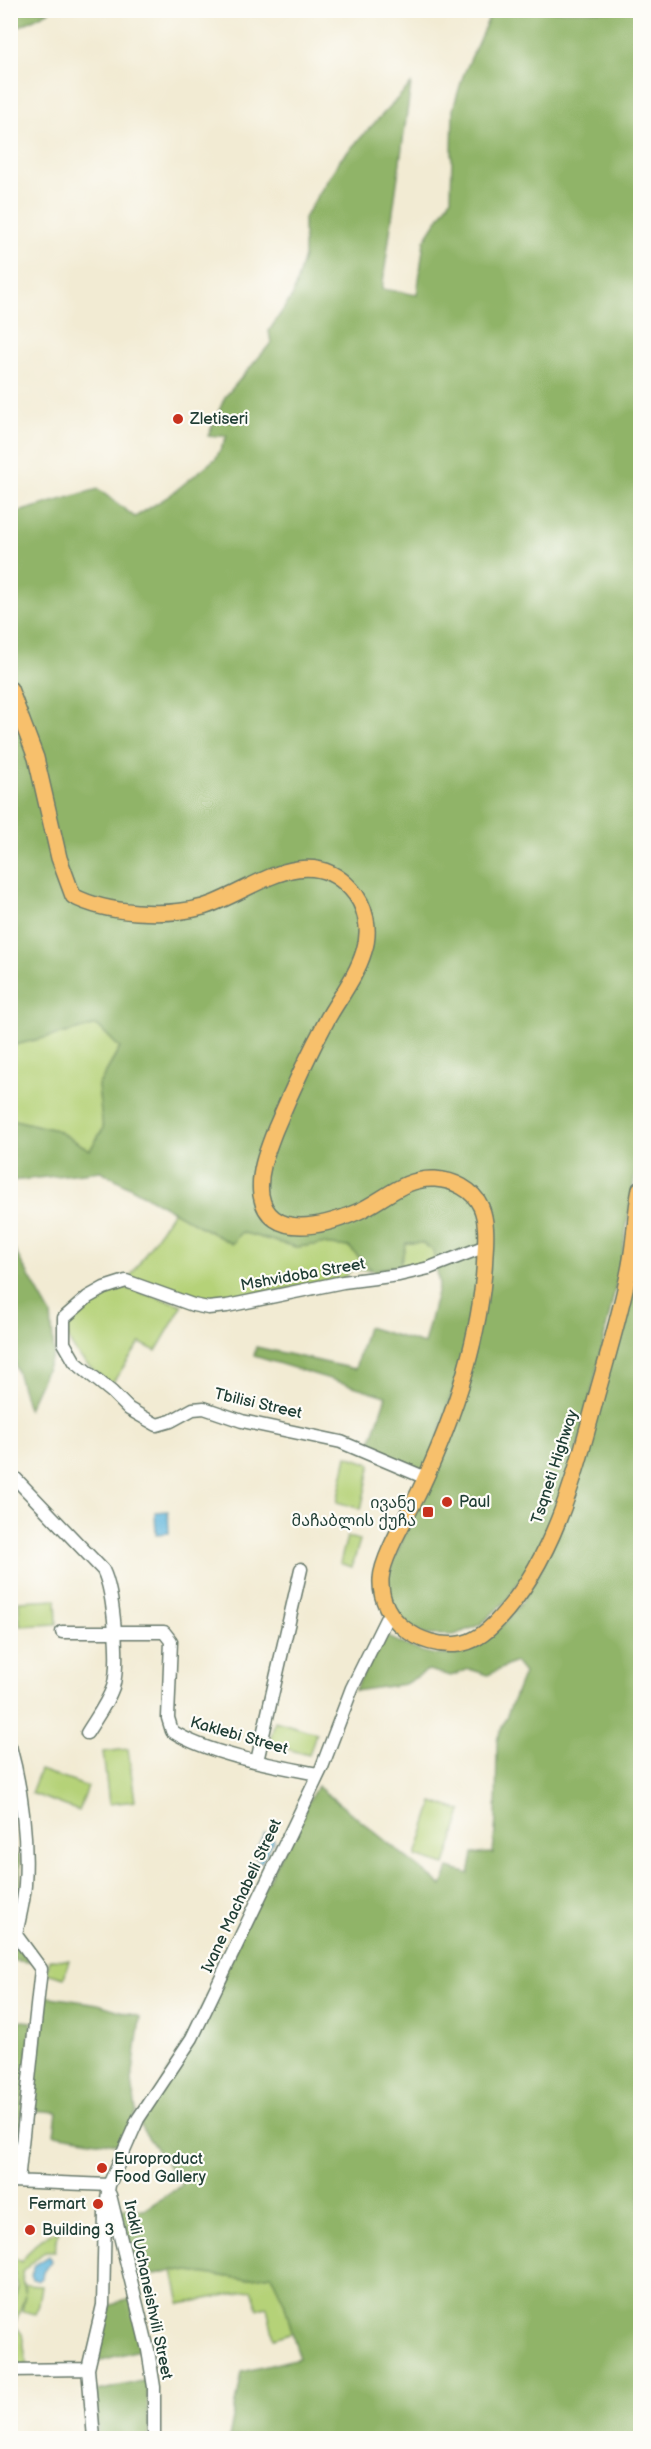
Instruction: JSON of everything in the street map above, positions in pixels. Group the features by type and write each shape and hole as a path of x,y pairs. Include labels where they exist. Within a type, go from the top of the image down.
{"main road":[{"path":"10,689 36,758 59,858 73,897 86,903 161,915 206,906 269,876 292,868 323,870 343,880 356,893 365,911 367,928 365,949 354,975 298,1074 267,1150 260,1189 264,1206 273,1218 285,1225 302,1226 331,1222 362,1210 399,1187 420,1179 439,1179 463,1186 479,1202 484,1217 486,1246 484,1285 477,1326 448,1420 426,1478 385,1563 381,1580 389,1613"},
{"name":"Tsqneti Highway","path":"389,1613 409,1633 426,1641 463,1644 486,1632 522,1592 555,1527 588,1426 621,1309 631,1260 640,1189"}],"street":[{"name":"Mshvidoba Street","path":"126,1281 193,1305 208,1308 336,1283 399,1275 429,1268 486,1246"},
{"name":"Tbilisi Street","path":"126,1281 104,1288 63,1318 64,1343 75,1362 129,1409 157,1425 171,1421 193,1409 204,1408 242,1421 342,1442 426,1478"},
{"path":"15,1478 103,1570 111,1592 114,1682 107,1700 87,1732"},
{"path":"257,1761 301,1569"},
{"name":"Ivane Machabeli Street","path":"93,2439 88,2369 103,2305 105,2213 109,2186 138,2119 192,2038 318,1774 352,1688 389,1613"},
{"name":"Kaklebi Street","path":"114,1632 158,1631 168,1634 171,1641 168,1718 172,1731 182,1737 257,1761 318,1774"},
{"path":"62,1632 114,1632"},
{"path":"10,1746 20,1789 24,1850 25,1885 16,1935 41,1970 14,2181 109,2186"},
{"name":"Irakli Uchaneishvili Street","path":"109,2186 148,2350 153,2387 154,2439"},
{"path":"10,2370 88,2369"}],"green space":[{"path":"11,10 50,10 50,11 11,31"},
{"path":"492,11 640,11 640,1153 621,1263 585,1422 559,1505 537,1554 507,1600 480,1625 454,1635 425,1635 402,1623 390,1608 388,1574 431,1472 484,1285 426,1478 369,1447 386,1396 254,1356 256,1347 355,1369 367,1327 424,1344 439,1284 433,1250 422,1243 406,1243 400,1265 372,1270 349,1247 322,1244 296,1247 241,1232 232,1244 101,1171 11,1181 11,1121 56,1130 90,1150 103,1129 98,1086 120,1048 97,1025 11,1046 11,514 98,489 135,517 169,496 216,458 227,436 208,436 225,397 271,343 269,331 293,295 304,256 304,218 340,160 411,84 382,289 417,295 424,241 451,199 453,109 463,76"},
{"path":"97,1025 120,1048 98,1086 103,1129 90,1150 56,1130 11,1121 10,1046"},
{"path":"173,1211 232,1244 240,1232 296,1247 322,1244 349,1247 372,1270 351,1270 344,1278 211,1303 200,1302 128,1280"},
{"path":"640,1217 640,2438 229,2438 242,2372 299,2358 284,2302 271,2275 246,2279 173,2270 139,2278 120,2208 144,2210 182,2185 140,2126 317,1786 442,1886 449,1868 469,1874 473,1854 493,1853 497,1740 524,1673 515,1662 488,1675 469,1669 451,1676 428,1670 405,1684 354,1691 384,1635 428,1653 444,1655 453,1653 478,1643 504,1624 525,1597 557,1532"},
{"path":"406,1243 422,1243 433,1250 435,1261 376,1275 372,1270"},
{"path":"11,1244 51,1315 54,1353 28,1409 11,1351"},
{"path":"122,1287 183,1305 156,1351 140,1343 111,1385 87,1365 72,1347 67,1328 70,1318 75,1313 102,1295"},
{"path":"347,1456 371,1464 361,1509 337,1502"},
{"path":"347,1537 360,1540 352,1567 340,1563"},
{"path":"56,1599 57,1624 20,1626 19,1601"},
{"path":"275,1721 316,1733 309,1755 269,1744"},
{"path":"128,1749 135,1801 109,1804 103,1752"},
{"path":"40,1770 88,1787 79,1811 31,1793"},
{"path":"433,1802 462,1811 445,1865 416,1856"},
{"path":"10,1855 19,1855 21,1886 11,1938 30,1962 11,1960"},
{"path":"50,1959 69,1960 64,1978 47,1973"},
{"path":"44,1996 98,2004 140,2017 132,2080 136,2112 121,2145 54,2134 57,2112 30,2110"},
{"path":"10,2020 32,2022 14,2177 10,2176"},
{"path":"59,2229 55,2251 45,2251 22,2272 25,2293 25,2285 42,2286 35,2314 22,2311 25,2295 15,2325 22,2334 27,2365 11,2366 11,2312 18,2288 11,2255 21,2262 37,2242"},
{"path":"173,2270 246,2279 272,2275 284,2302 293,2332 274,2338 267,2307 258,2309 252,2290 180,2304"},
{"path":"130,2299 143,2349 94,2362 108,2306"},
{"path":"147,2380 149,2438 98,2438 93,2392"}],"water":[{"path":"168,1511 169,1533 156,1534 155,1512"},
{"path":"265,1833 274,1840 261,1863 253,1855"},
{"path":"49,2256 51,2261 43,2272 42,2278 38,2281 33,2279 31,2275 35,2265"}],"place":[{"name":"Zletiseri","path":"178,419"},
{"name":"Paul","path":"447,1502"},
{"name":"ივანე მაჩაბლის ქუჩა","path":"428,1512"},
{"name":"Europroduct Food Gallery","path":"102,2168"},
{"name":"Fermart","path":"98,2204"},
{"name":"Building 3","path":"30,2230"}]}
